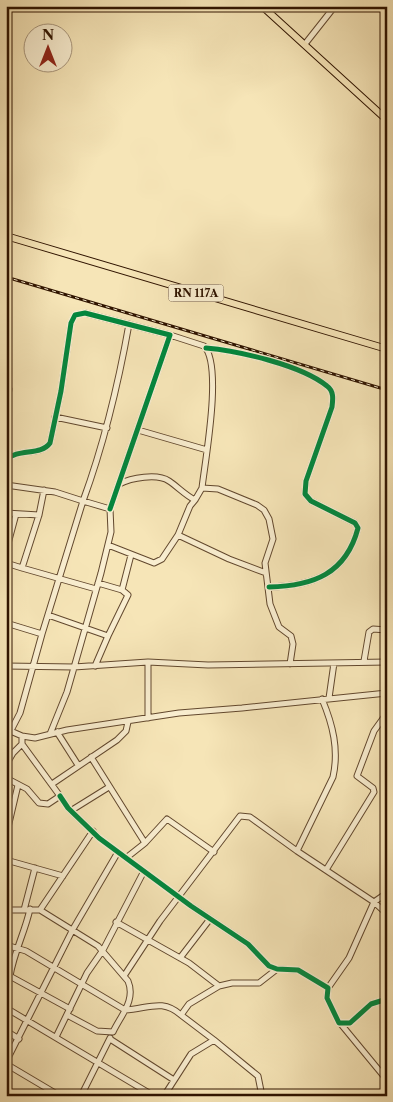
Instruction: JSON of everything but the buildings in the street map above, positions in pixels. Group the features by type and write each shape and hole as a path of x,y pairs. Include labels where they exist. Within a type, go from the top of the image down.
{"main road":[{"path":"262,6 387,120"},
{"name":"RN 117A","path":"6,236 387,349"}],"street":[{"path":"305,44 334,6"},
{"path":"6,460 21,452 48,446 61,391 73,317 77,313 85,312 170,335 206,348 247,354 297,370 327,386 333,397 332,407 306,482 305,494 311,501 355,522 358,528 336,569 331,573 299,585 269,587"},
{"path":"6,740 8,730 20,713 42,634 84,501 103,448 119,381 129,324"},
{"path":"50,734 67,692 108,546 111,532 110,509 170,335"},
{"path":"108,546 148,562 159,561 178,536 190,506 202,488 211,435 212,383 206,348"},
{"path":"6,384 9,389 6,409"},
{"path":"55,417 107,428"},
{"path":"138,430 207,450"},
{"path":"119,484 129,479 161,478 195,500"},
{"path":"6,485 44,490 110,509"},
{"path":"202,488 218,489 264,510 269,520 273,539 265,563 270,604 277,624 290,636 293,644 290,664"},
{"path":"22,568 39,515 44,490"},
{"path":"6,513 39,515"},
{"path":"6,551 16,514"},
{"path":"178,536 266,573"},
{"path":"122,590 131,555"},
{"path":"6,563 60,579 127,592 127,598 95,666"},
{"path":"48,615 108,636"},
{"path":"6,623 42,634"},
{"path":"364,661 370,630 387,630"},
{"path":"148,662 148,718"},
{"path":"6,666 74,667 148,662 208,665 387,662"},
{"path":"329,698 334,663"},
{"path":"8,730 22,736 35,738 57,732 179,713 387,693"},
{"path":"297,851 333,777 335,766 337,752 330,718 322,699"},
{"path":"326,870 374,792 374,789 357,776 374,731 387,713"},
{"path":"52,784 123,735 128,722"},
{"path":"57,732 78,765"},
{"path":"22,736 22,744 60,796 93,832 179,898 248,944 269,966 277,969 298,970 328,988"},
{"path":"6,765 13,753 22,744"},
{"path":"91,757 145,843"},
{"path":"6,778 18,784 43,804 52,802 60,796"},
{"path":"6,836 9,809 18,784"},
{"path":"72,810 109,787"},
{"path":"124,976 147,939 237,819 246,815 374,902 387,914"},
{"path":"126,858 145,843 167,819 214,852"},
{"path":"40,910 93,832"},
{"path":"60,1096 6,1063 29,1021 73,929 118,852"},
{"path":"6,860 63,876"},
{"path":"35,868 24,932 16,947 8,975 97,1031 113,1032"},
{"path":"56,1037 81,986 103,950 116,922 144,872"},
{"path":"387,893 374,902 349,958 328,988 327,998 339,1023 387,1080"},
{"path":"6,910 40,910 73,929 103,950 130,986 129,1002 81,1096"},
{"path":"180,958 210,919"},
{"path":"116,922 180,958 219,986"},
{"path":"6,945 16,947 54,967 81,986 125,1010 142,1009 161,1004 171,1007 258,1076 261,1081 262,1096"},
{"path":"181,1015 194,1001 219,986 232,983 259,983 277,969"},
{"path":"339,1023 350,1024 372,1004 387,999"},
{"path":"6,1008 154,1096"},
{"path":"6,1031 19,1039"},
{"path":"110,1039 174,1080"},
{"path":"164,1096 191,1054 214,1040"}],"railway":[{"path":"6,277 387,390"}],"cycle path":[{"path":"6,460 17,454 41,449 50,443 61,391 71,323 75,315 85,313 170,335 110,509"},
{"path":"206,348 235,352 286,366 316,378 327,386 332,393 332,407 306,481 305,494 311,501 355,523 358,528 353,544 336,567 326,574 300,584 269,587"},
{"path":"60,796 68,808 99,838 191,906 248,944 269,966 277,969 298,970 328,988 327,998 339,1023 350,1023 371,1004 387,999"}]}
